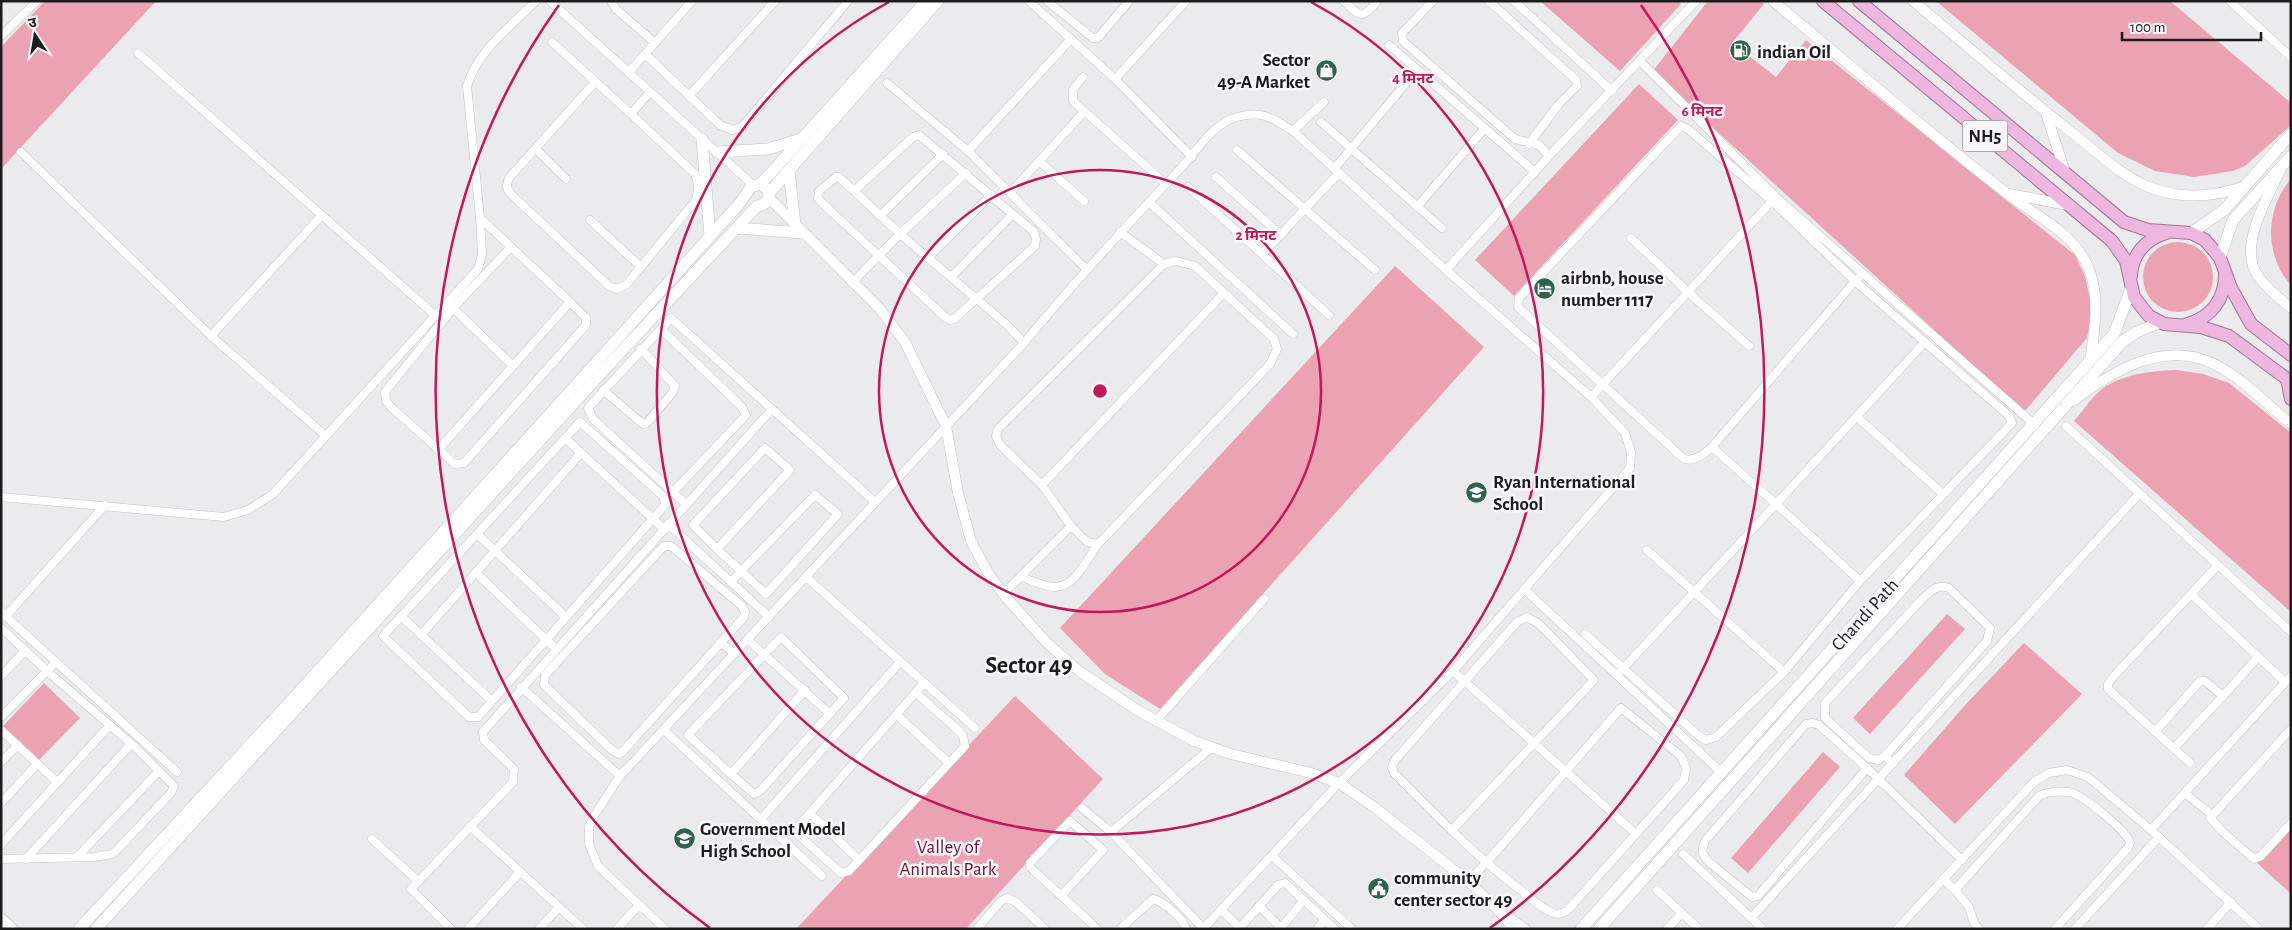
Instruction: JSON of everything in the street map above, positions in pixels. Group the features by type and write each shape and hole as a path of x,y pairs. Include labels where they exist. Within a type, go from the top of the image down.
{"highway":[{"name":"NH5","path":"1823,1 2118,248 2128,267 2131,285 2143,311 2161,322 2201,327 2229,336 2289,381"},
{"name":"NH5","path":"1859,1 2124,222 2148,230 2190,233 2205,240 2221,262 2234,293 2251,324 2291,355"},
{"name":"NH5","path":"2131,285 2132,264 2140,250 2152,239 2175,231"},
{"name":"NH5","path":"2181,325 2204,317 2216,305 2225,282 2221,262"},
{"path":"2289,381 2291,399"}],"main road":[{"path":"79,929 226,768 288,704 710,236 803,138 926,1"},
{"path":"96,929 604,370 757,206 763,205 789,171 938,1"},
{"path":"2190,233 2224,210 2291,134"},
{"path":"717,152 768,149 803,138"},
{"path":"702,139 710,236"},
{"path":"2221,262 2233,220 2291,156"},
{"path":"736,228 799,228 789,171"},
{"path":"754,188 766,187 769,195"},
{"path":"754,188 750,202 757,206"},
{"name":"Chandi Path","path":"1581,929 2035,425 2114,334 2131,285"},
{"name":"Chandi Path","path":"1599,929 2123,341 2137,332 2161,322"},
{"path":"1,919 12,929"}],"street":[{"path":"1,36 37,1"},
{"path":"1,497 224,517 248,510 273,494 478,269 482,255 480,218 468,86 472,72 480,57 536,1"},
{"path":"550,1 717,152 754,188"},
{"path":"611,1 616,9 655,43"},
{"path":"628,72 692,1"},
{"path":"690,96 775,1"},
{"path":"645,54 720,125 732,130 742,127 848,1"},
{"path":"1029,1 1114,79 1192,157"},
{"path":"1047,1 1093,38 1098,38 1129,1"},
{"path":"1114,79 1186,1"},
{"path":"1344,1 1357,14 1362,16 1368,13 1377,1"},
{"path":"1433,1 1402,33 1403,41 1515,139 1539,145 1550,156"},
{"path":"1489,1 1576,80 1577,86 1558,105 1530,144"},
{"path":"1514,1 1612,91"},
{"path":"1446,270 1535,172 1696,1"},
{"path":"1773,1 2005,193 2064,236 2084,258 2093,286 2096,324 2090,361"},
{"path":"1913,1 2126,176 2150,188 2176,194 2200,196 2223,193 2246,186"},
{"path":"2230,1 2291,57"},
{"path":"968,151 1071,39"},
{"path":"552,42 696,174 698,183 696,200 623,288 617,289 608,286 508,190 506,185 509,178 595,82"},
{"path":"1389,45 1535,172"},
{"path":"138,53 436,316"},
{"path":"1640,61 1778,198 2035,425"},
{"path":"1263,254 1305,210 1336,171 1351,148 1417,70"},
{"path":"1083,77 1073,89 1073,101 1166,184"},
{"path":"887,83 968,151 1086,269"},
{"path":"631,114 650,92"},
{"path":"1292,131 1324,102"},
{"path":"1010,193 1084,112"},
{"path":"2046,112 2065,172"},
{"path":"665,929 598,866 589,844 589,827 594,816 620,776 1024,342 1086,269 1192,157 1210,134 1222,123 1235,117 1252,114 1266,115 1292,131 1591,397 1625,432 1631,452 1630,468 1453,671 1339,783 1203,929 1111,832 1082,808"},
{"path":"1321,122 1442,228"},
{"path":"1524,589 1620,672 1706,740 1716,737 1784,672 1860,581 2012,423 2012,420 2010,416 1855,281 1772,201 1689,130 1680,126 1519,298 1517,303 1520,310 1601,386 1684,459 1694,460 1712,447 1855,281 1862,273"},
{"path":"1417,207 1484,129"},
{"path":"854,191 913,137 918,135 923,137 1034,232 1035,246 978,300 954,319 950,320 821,202 818,194 836,177 839,178 900,234 951,277 978,300 1006,324 1024,342"},
{"path":"536,149 566,180"},
{"path":"1237,150 1375,270"},
{"path":"20,152 211,336 326,436"},
{"path":"880,216 943,154"},
{"path":"1039,161 1084,201"},
{"path":"2282,165 2253,233 2252,250 2257,275 2291,308"},
{"path":"852,283 900,234 966,173"},
{"path":"1216,176 1280,235"},
{"path":"1188,187 1329,315"},
{"path":"2005,193 2068,205"},
{"path":"769,195 852,283 879,308 906,342 946,426 962,508 971,541 987,571 1003,594 1047,643 1079,671 1156,721 1211,748 1311,773 1339,783 1374,807 1468,881 1500,912 1514,929"},
{"path":"928,258 991,195"},
{"path":"1591,397 1772,201"},
{"path":"1149,202 1293,334"},
{"path":"951,277 1013,214"},
{"path":"211,336 322,215"},
{"path":"480,218 586,318 586,325 464,463 455,464 391,408 386,401 385,392 453,308 510,247"},
{"path":"590,220 641,267"},
{"path":"1120,232 1164,264"},
{"path":"1631,238 1749,346"},
{"path":"1021,577 1055,587 1071,581 1098,544 1270,364 1274,357 1277,349 1274,339 1223,294 1195,266 1176,261 1164,264 998,429 996,436 1000,445 1042,485 1071,526 1087,542 1098,544"},
{"path":"1042,485 1223,294"},
{"path":"438,450 570,302"},
{"path":"453,308 512,366"},
{"path":"686,504 588,412 588,408 603,390 671,318 875,502"},
{"path":"661,328 742,407 746,415 673,492"},
{"path":"1620,672 1925,342"},
{"path":"603,390 643,424 647,424 673,392 675,386 641,349"},
{"path":"2058,414 2086,391 2118,372 2154,357 2176,355 2199,358 2225,370 2291,424"},
{"path":"451,929 412,892 412,887 513,782 514,769 484,740 483,732 772,409"},
{"path":"1857,417 1943,494"},
{"path":"580,422 663,496 666,504 653,518 474,719 469,717 383,636 580,422"},
{"path":"2066,426 2291,632"},
{"path":"565,438 653,518 731,582 769,617"},
{"path":"1712,447 1860,581"},
{"path":"717,549 790,470 765,448 693,525 717,549 741,571 766,594 838,514 815,495 741,571 731,582"},
{"path":"421,635 581,453"},
{"path":"1752,917 2139,494"},
{"path":"105,505 4,614 177,772"},
{"path":"1003,594 1071,526"},
{"path":"477,534 566,617"},
{"path":"664,546 671,546 742,606 745,612 744,618 720,642 623,751 618,754 544,685 545,675 664,546"},
{"path":"1647,550 1784,672"},
{"path":"2190,763 2113,695 2108,689 2108,684 2218,565"},
{"path":"476,573 556,649"},
{"path":"806,577 975,728"},
{"path":"1936,587 1949,588 1990,628 1990,634 1987,641 1885,756 1878,760 1869,758 1825,718 1825,703 1936,587"},
{"path":"2151,830 2288,679 2258,657 2191,594"},
{"path":"1156,721 1264,599"},
{"path":"401,616 492,701"},
{"path":"1452,830 1594,680 1539,624 1527,617 1518,622 1395,760 1392,767 1394,773 1452,830 1486,863 1541,906 1554,914 1561,914 1567,911 1684,780 1686,768 1682,756 1621,708 1486,863 1468,881"},
{"path":"1,859 108,855 119,850 174,790 172,783 132,744 2,631"},
{"path":"1585,634 1620,672 1721,772"},
{"path":"1990,634 2001,646"},
{"path":"781,637 844,698 760,791 754,794 688,735 764,654 781,637"},
{"path":"748,640 830,714"},
{"path":"720,642 735,654"},
{"path":"1,676 25,651"},
{"path":"2174,748 2258,657"},
{"path":"1,717 56,662"},
{"path":"761,819 900,662"},
{"path":"1453,671 1635,833"},
{"path":"2155,732 2200,681 2205,681 2223,696"},
{"path":"916,693 963,736 965,746 859,860 848,871 841,873 794,831 898,715 924,683"},
{"path":"521,688 620,776"},
{"path":"731,774 805,690"},
{"path":"898,715 949,763"},
{"path":"1868,768 1758,896 1752,897 1740,889 1703,855 1702,849 1705,842 1806,724 1813,723 1819,725 1868,768 1962,860"},
{"path":"1,844 110,725"},
{"path":"2291,729 2212,815 2211,820 2254,858 2260,856 2291,823"},
{"path":"1,730 57,782"},
{"path":"664,730 822,876"},
{"path":"26,858 132,744"},
{"path":"1,762 18,745"},
{"path":"1111,832 1211,748"},
{"path":"1885,756 1893,764"},
{"path":"1,803 37,764"},
{"path":"1897,929 2034,782 2049,773 2067,770 2088,777 2159,836 2259,929"},
{"path":"77,857 159,771"},
{"path":"1955,890 2038,796 2044,793 2070,792 2083,797 2129,839 2130,844 2143,854"},
{"path":"2185,793 2212,815"},
{"path":"810,813 859,860"},
{"path":"1061,896 1103,853 1103,848 1070,820 1030,863 1030,867 1061,896 1097,929"},
{"path":"470,826 583,929"},
{"path":"2075,929 2159,836"},
{"path":"372,839 418,881"},
{"path":"2055,929 2130,844"},
{"path":"1683,854 1763,929"},
{"path":"1272,856 1352,929"},
{"path":"468,929 520,872"},
{"path":"1944,879 1969,907 1974,924 1979,929"},
{"path":"1221,910 1240,928 1278,885 1285,883 1336,929"},
{"path":"1657,890 1699,929"},
{"path":"977,929 1001,901 1007,898 1016,902 1045,929"},
{"path":"1120,929 1153,899 1159,900 1185,923 1186,929"},
{"path":"1259,906 1282,928 1304,900"},
{"path":"2207,929 2231,902"},
{"path":"617,929 639,905"},
{"path":"539,929 559,907"},
{"path":"1500,912 1524,929"},
{"path":"1667,929 1682,913"},
{"path":"1317,929 1325,920"}],"green space":[{"path":"45,1 156,1 1,169 1,47"},
{"path":"1540,1 1678,1 1681,4 1620,71"},
{"path":"1708,1 1761,1 1764,4 1732,43 1776,77 1806,40 2075,255 2085,276 2090,299 2091,319 2087,338 2024,412 1652,72"},
{"path":"1936,1 2170,1 2291,103 2291,125 2245,166 2233,171 2194,177 2155,171 2118,153"},
{"path":"1639,84 1678,120 1514,296 1475,260"},
{"path":"2291,179 2291,285 2282,273 2276,260 2271,232 2276,204 2282,191"},
{"path":"2178,242 2197,248 2207,258 2213,277 2207,296 2197,306 2178,312 2159,306 2149,296 2143,277 2149,258 2159,248"},
{"path":"1395,266 1484,347 1160,709 1105,674 1060,628"},
{"path":"2176,370 2203,374 2229,383 2291,433 2291,612 2074,421 2095,396 2110,384 2137,374"},
{"path":"1947,614 1965,629 1870,734 1853,718"},
{"path":"2024,643 2082,694 1955,824 1904,775 1967,703"},
{"path":"44,683 80,718 39,760 3,726"},
{"name":"Valley of Animals Park","path":"1015,696 1103,779 966,929 796,929"},
{"path":"1823,752 1840,767 1748,873 1731,858"},
{"path":"2291,825 2291,894 2256,862"}],"place":[{"name":"indian Oil","path":"1741,51"},
{"name":"Sector 49-A Market","path":"1326,70"},
{"name":"airbnb, house number 1117","path":"1545,288"},
{"name":"Ryan International School","path":"1477,492"},
{"name":"Government Model High School","path":"684,839"},
{"name":"community center sector 49","path":"1378,888"}],"district":[{"name":"Sector 49","path":"1029,665"}]}
